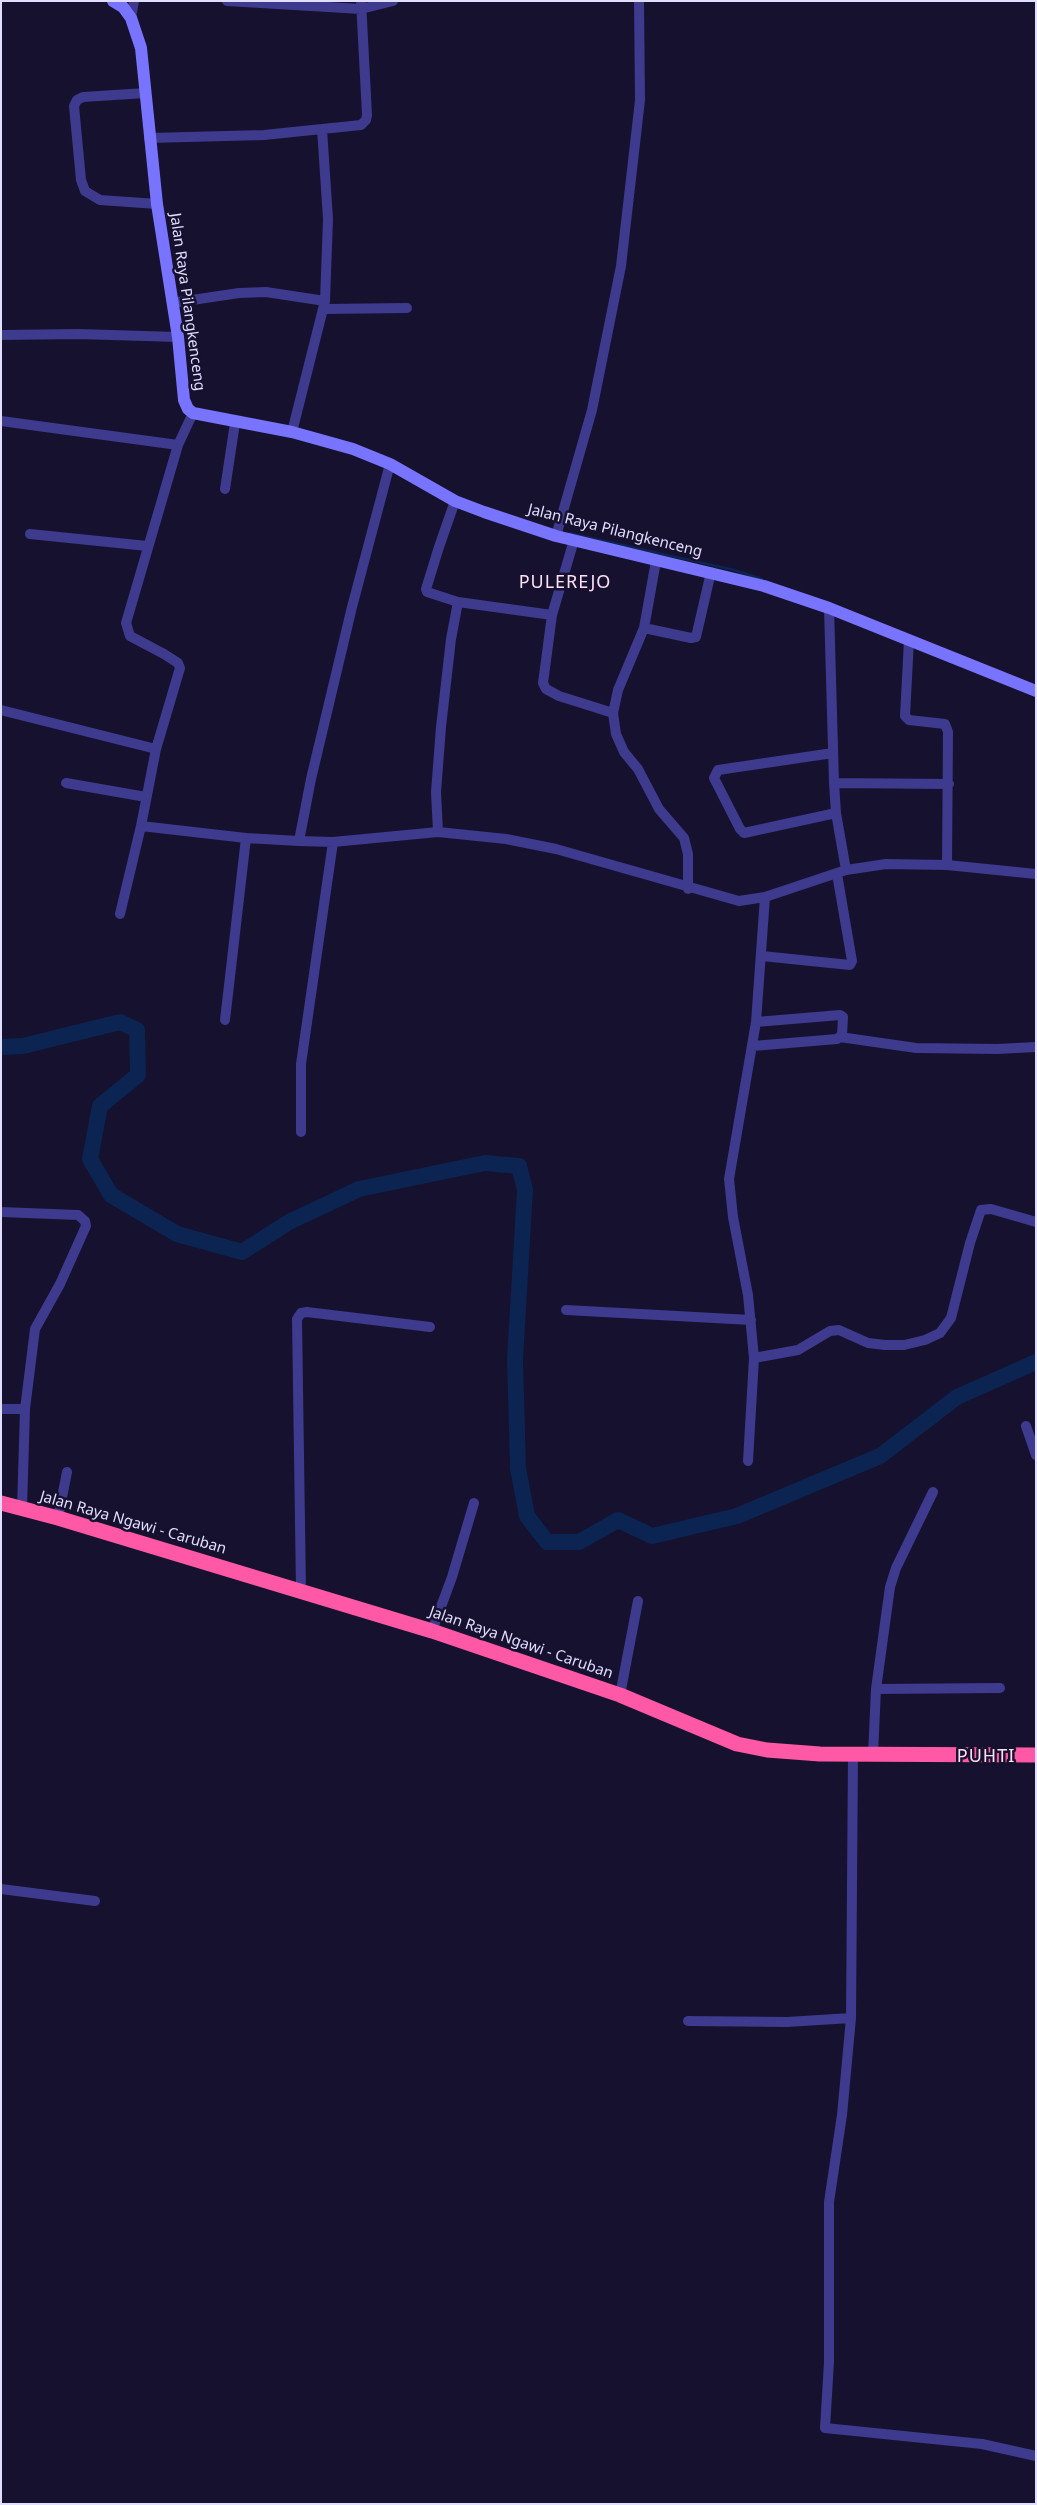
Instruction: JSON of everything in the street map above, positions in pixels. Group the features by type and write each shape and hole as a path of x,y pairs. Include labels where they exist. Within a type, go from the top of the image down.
{"highway":[{"name":"Jalan Raya Ngawi - Caruban","path":"1,1503 58,1518 432,1631 620,1695 737,1744 786,1752 1036,1755"}],"main road":[{"name":"Jalan Raya Pilangkenceng","path":"113,1 122,7 131,18 140,48 157,204 178,337 184,400 188,409 193,413 292,432 346,447 390,464 455,501 556,536 764,586 829,608 1036,691"}],"street":[{"path":"131,18 134,1"},
{"path":"227,1 361,5 394,1"},
{"path":"556,536 592,410 621,266 640,100 639,1"},
{"path":"149,138 264,135 361,125 366,120 361,5"},
{"path":"146,93 83,97 77,100 74,106 81,180 85,191 100,200 157,204"},
{"path":"292,432 324,305 328,219 322,129"},
{"path":"172,303 239,293 266,292 324,305 407,308"},
{"path":"1,335 78,334 178,337"},
{"path":"120,914 141,826 156,748 180,668 178,663 164,654 130,636 126,624 178,444 193,413"},
{"path":"1,421 178,444"},
{"path":"225,489 235,422"},
{"path":"299,841 310,779 352,607 390,464"},
{"path":"455,501 426,589 427,592 458,602 552,615"},
{"path":"30,534 147,546"},
{"path":"574,540 552,615 543,683 546,689 559,696 613,713"},
{"path":"656,561 644,628 618,690 613,713 616,734 624,752 638,769 659,809 684,838 688,854 688,888"},
{"path":"644,628 691,638 696,636 711,572"},
{"path":"438,832 436,792 440,737 451,639 458,602"},
{"path":"762,956 850,966 852,960 834,783 829,608"},
{"path":"909,640 905,716 909,720 942,723 946,726 949,784 947,865"},
{"path":"1,710 156,748"},
{"path":"833,753 718,770 714,778 740,829 744,832 836,813"},
{"path":"66,783 146,797"},
{"path":"834,783 949,784"},
{"path":"141,826 246,838 299,841 333,842 438,832 506,839 556,849 739,901 765,897 842,872 886,864 947,865 1036,874"},
{"path":"225,1020 246,838"},
{"path":"301,1132 301,1064 333,842"},
{"path":"748,1461 754,1358 751,1320 733,1217 730,1179 735,1137 756,1022 765,897"},
{"path":"756,1022 840,1015 843,1017 840,1038"},
{"path":"753,1046 840,1038 916,1048 997,1049 1036,1047"},
{"path":"754,1358 798,1350 830,1331 839,1330 868,1343 885,1346 904,1345 926,1340 940,1333 950,1318 981,1210 991,1210 1036,1222"},
{"path":"1,1212 78,1215 85,1221 86,1226 60,1284 35,1329 25,1409 22,1509"},
{"path":"566,1310 751,1320"},
{"path":"301,1592 297,1319 301,1313 307,1312 430,1327"},
{"path":"1,1409 25,1409"},
{"path":"1026,1426 1036,1455"},
{"path":"58,1518 67,1472"},
{"path":"873,1754 876,1689 890,1587 896,1568 933,1492"},
{"path":"432,1631 452,1577 474,1503"},
{"path":"620,1695 638,1601"},
{"path":"876,1689 1000,1688"},
{"path":"853,1754 851,2018 842,2115 829,2202 829,2362 825,2428 982,2444 1036,2456"},
{"path":"1,1889 95,1900"},
{"path":"688,2021 787,2022 851,2018"}],"waterway":[{"path":"569,533 734,570 762,579"},
{"path":"1,1047 23,1046 120,1022 137,1030 138,1075 100,1106 90,1159 111,1195 177,1234 242,1252 289,1222 359,1189 485,1163 519,1166 525,1190 515,1359 518,1468 527,1516 547,1542 579,1542 618,1520 652,1536 737,1516 880,1456 957,1397 1036,1362"}],"district":[{"name":"PULEREJO","path":"565,583"},
{"name":"PUHTI","path":"986,1757"}]}
